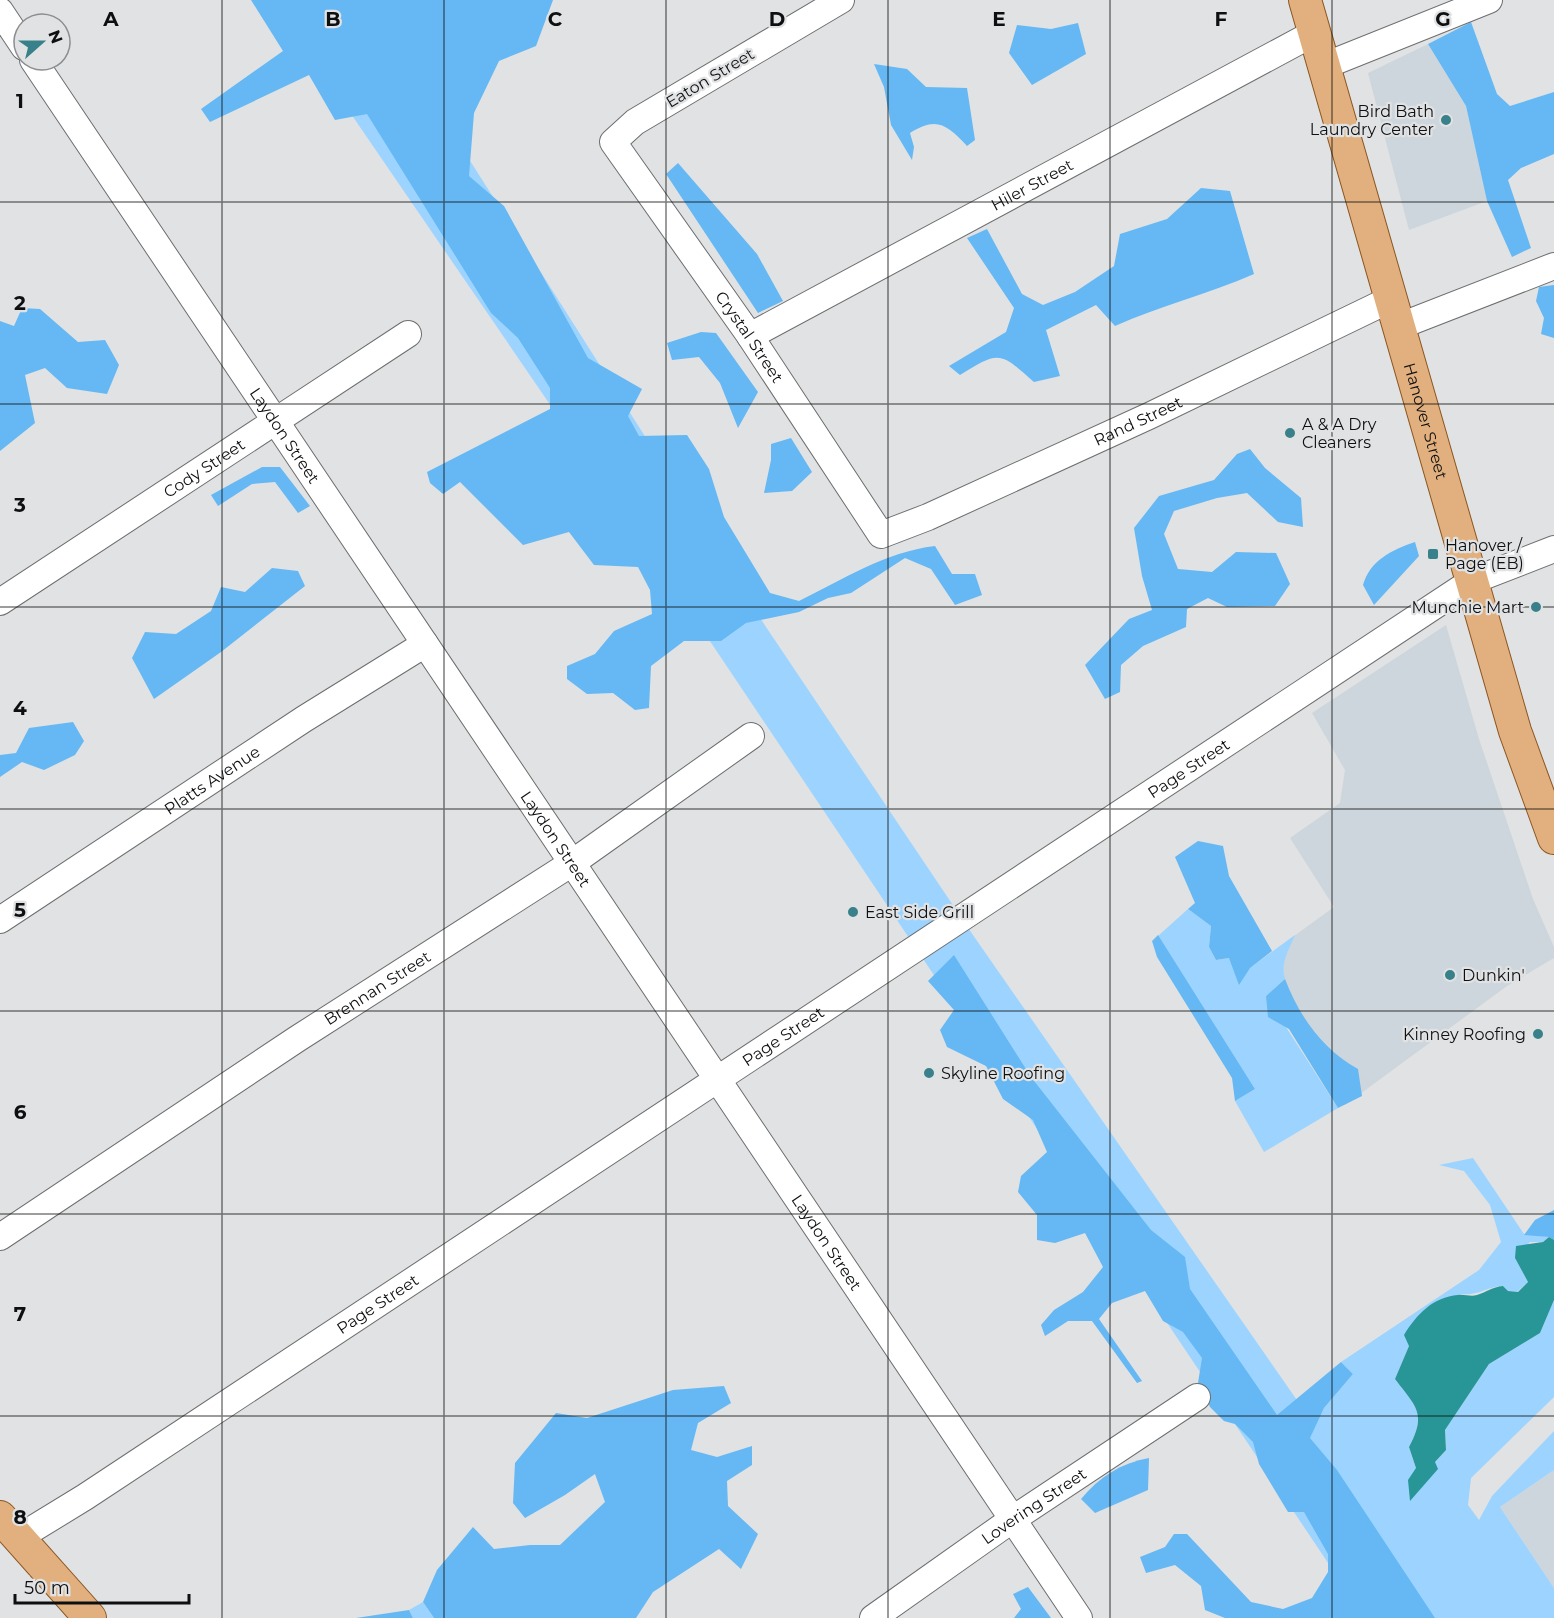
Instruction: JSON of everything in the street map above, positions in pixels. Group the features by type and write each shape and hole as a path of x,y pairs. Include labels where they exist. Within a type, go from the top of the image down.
{"main road":[{"name":"Hanover Street","path":"1305,0 1515,730 1554,838"},
{"path":"9,1527 90,1618"}],"street":[{"name":"Eaton Street","path":"613,142 635,122 841,0"},
{"path":"1324,66 1489,0"},
{"path":"0,11 12,29"},
{"name":"Hiler Street","path":"750,336 1314,33"},
{"name":"Laydon Street","path":"41,72 1079,1618"},
{"name":"Crystal Street","path":"613,142 750,336 881,535"},
{"name":"Rand Street","path":"881,535 928,517 1138,421 1396,313 1554,266"},
{"name":"Cody Street","path":"0,602 408,334"},
{"name":"Page Street","path":"9,1527 85,1497 1472,581 1554,549"},
{"name":"Platts Avenue","path":"4,909 425,644"},
{"name":"Brennan Street","path":"0,1237 297,1039 572,863 751,736"},
{"name":"Lovering Street","path":"873,1618 1013,1519 1197,1397"}],"shaded area":[{"path":"251,0 553,0 536,46 499,61 474,113 469,176 504,206 588,358 642,389 628,416 639,436 687,435 709,469 724,517 770,593 799,601 882,560 935,546 952,574 975,574 982,595 955,605 931,569 905,558 851,593 828,598 799,612 746,623 721,641 684,641 651,666 649,708 635,710 613,693 587,694 567,679 567,666 595,654 614,631 652,614 650,590 638,567 594,565 569,532 523,545 460,482 443,494 430,483 427,472 550,409 550,388 518,338 491,313 367,114 335,120 309,75 210,122 201,109 283,51"},
{"path":"273,0 368,0 766,627 975,938 1315,1426 1324,1408 1353,1374 1341,1362 1479,1270 1501,1242 1490,1205 1464,1171 1439,1165 1473,1158 1524,1234 1549,1237 1543,1242 1530,1242 1515,1258 1528,1282 1517,1292 1508,1291 1503,1286 1473,1294 1460,1294 1409,1346 1395,1379 1417,1411 1417,1426 1409,1447 1416,1468 1435,1462 1446,1450 1445,1430 1489,1364 1540,1333 1554,1300 1554,1397 1471,1478 1468,1505 1479,1520 1492,1496 1554,1431 1554,1470 1500,1507 1554,1588 1554,1618 1365,1618 614,498"},
{"path":"1471,22 1497,94 1510,106 1554,92 1554,154 1521,168 1508,180 1531,248 1512,257 1487,201 1466,106 1428,44"},
{"path":"1078,23 1086,54 1032,85 1009,53 1017,25 1051,29"},
{"path":"1428,44 1466,106 1487,201 1409,230 1368,73"},
{"path":"874,64 907,69 926,87 967,88 975,140 967,146 947,128 935,124 927,125 910,133 914,147 912,160 891,125 884,87"},
{"path":"678,163 757,254 783,301 758,313 666,174"},
{"path":"1201,188 1230,191 1254,274 1115,326 1096,305 1046,330 1060,376 1034,382 1014,365 999,358 984,361 960,375 949,366 1006,332 1014,308 967,238 987,229 1022,294 1043,305 1075,292 1114,266 1120,234 1167,219"},
{"path":"1554,285 1554,338 1541,334 1544,318 1536,301 1539,287"},
{"path":"22,308 40,309 78,342 105,340 119,365 107,394 67,388 45,368 25,375 35,423 0,451 0,321 14,326"},
{"path":"701,332 716,333 758,392 738,428 720,383 699,357 672,360 667,343"},
{"path":"791,438 812,472 792,491 764,493 771,460 771,444"},
{"path":"1250,449 1265,468 1301,498 1303,527 1278,522 1247,493 1217,498 1174,511 1164,534 1178,569 1212,572 1236,552 1276,553 1290,584 1275,606 1227,607 1208,598 1187,609 1186,627 1143,646 1121,665 1120,692 1105,699 1085,665 1129,619 1152,610 1142,576 1134,528 1159,496 1214,480 1237,454"},
{"path":"262,467 280,467 310,506 298,513 275,482 252,484 218,506 211,495"},
{"path":"1415,542 1419,556 1374,605 1363,585 1366,576 1383,557"},
{"path":"272,568 298,571 305,586 221,652 154,699 132,658 145,632 176,634 211,611 221,587 245,592"},
{"path":"1446,625 1479,739 1533,899 1554,947 1554,958 1507,986 1345,1105 1250,968 1334,907 1290,838 1340,803 1345,770 1312,713"},
{"path":"73,722 84,741 75,755 44,770 22,762 0,777 0,755 16,753 29,728"},
{"path":"1198,841 1223,846 1229,876 1272,951 1250,968 1239,985 1229,958 1216,960 1209,947 1211,926 1188,909 1195,903 1175,857"},
{"path":"1188,909 1211,926 1209,947 1216,960 1229,958 1250,968 1295,935 1284,962 1285,979 1266,996 1338,1108 1264,1152 1235,1101 1255,1089 1158,936"},
{"path":"1158,935 1255,1089 1235,1101 1232,1078 1157,957 1152,941"},
{"path":"954,955 1031,1077 1151,1230 1185,1257 1190,1289 1277,1415 1341,1362 1353,1374 1324,1408 1310,1438 1337,1470 1435,1618 1225,1618 1205,1610 1201,1586 1175,1565 1146,1573 1140,1557 1165,1547 1174,1534 1187,1534 1251,1602 1283,1609 1312,1598 1328,1572 1328,1554 1304,1512 1288,1512 1259,1464 1253,1442 1235,1424 1224,1421 1210,1407 1198,1383 1202,1358 1183,1332 1163,1321 1145,1291 1112,1303 1099,1319 1142,1381 1137,1383 1092,1321 1068,1321 1045,1336 1041,1325 1054,1310 1083,1292 1103,1267 1085,1233 1055,1243 1037,1240 1037,1215 1018,1192 1021,1176 1047,1152 1033,1120 1003,1099 986,1066 947,1047 940,1030 954,1010 928,981"},
{"path":"1285,979 1297,1006 1314,1031 1334,1052 1358,1069 1362,1096 1338,1108 1289,1029 1268,1017 1266,996"},
{"path":"1554,1210 1554,1240 1549,1237 1524,1235 1535,1220"},
{"path":"1549,1237 1554,1240 1554,1300 1540,1333 1489,1364 1445,1430 1446,1450 1435,1462 1438,1469 1410,1501 1408,1480 1416,1468 1409,1447 1418,1418 1413,1404 1395,1379 1409,1346 1404,1335 1426,1308 1441,1299 1458,1295 1475,1296 1503,1286 1508,1291 1518,1292 1528,1282 1515,1258 1516,1246 1543,1242"},
{"path":"724,1386 731,1403 698,1423 691,1450 717,1457 752,1446 752,1465 727,1481 728,1506 758,1534 741,1569 719,1549 653,1592 636,1618 434,1618 423,1602 437,1570 473,1527 494,1549 530,1545 560,1545 605,1502 595,1474 565,1495 525,1518 513,1503 515,1463 556,1413 587,1418 673,1390"},
{"path":"1149,1458 1148,1490 1095,1513 1081,1499 1111,1472 1129,1463"},
{"path":"1554,1470 1554,1588 1500,1507"},
{"path":"1028,1587 1051,1618 1014,1618 1021,1609 1013,1594"},
{"path":"423,1602 434,1618 413,1618 409,1610"},
{"path":"409,1610 413,1618 356,1618"}],"place":[{"name":"Bird Bath Laundry Center","path":"1446,120"},
{"name":"A & A Dry Cleaners","path":"1290,433"},
{"name":"Hanover / Page (EB)","path":"1433,554"},
{"name":"Munchie Mart","path":"1536,607"},
{"name":"East Side Grill","path":"853,912"},
{"name":"Dunkin'","path":"1450,975"},
{"name":"Kinney Roofing","path":"1538,1034"},
{"name":"Skyline Roofing","path":"929,1073"}]}
